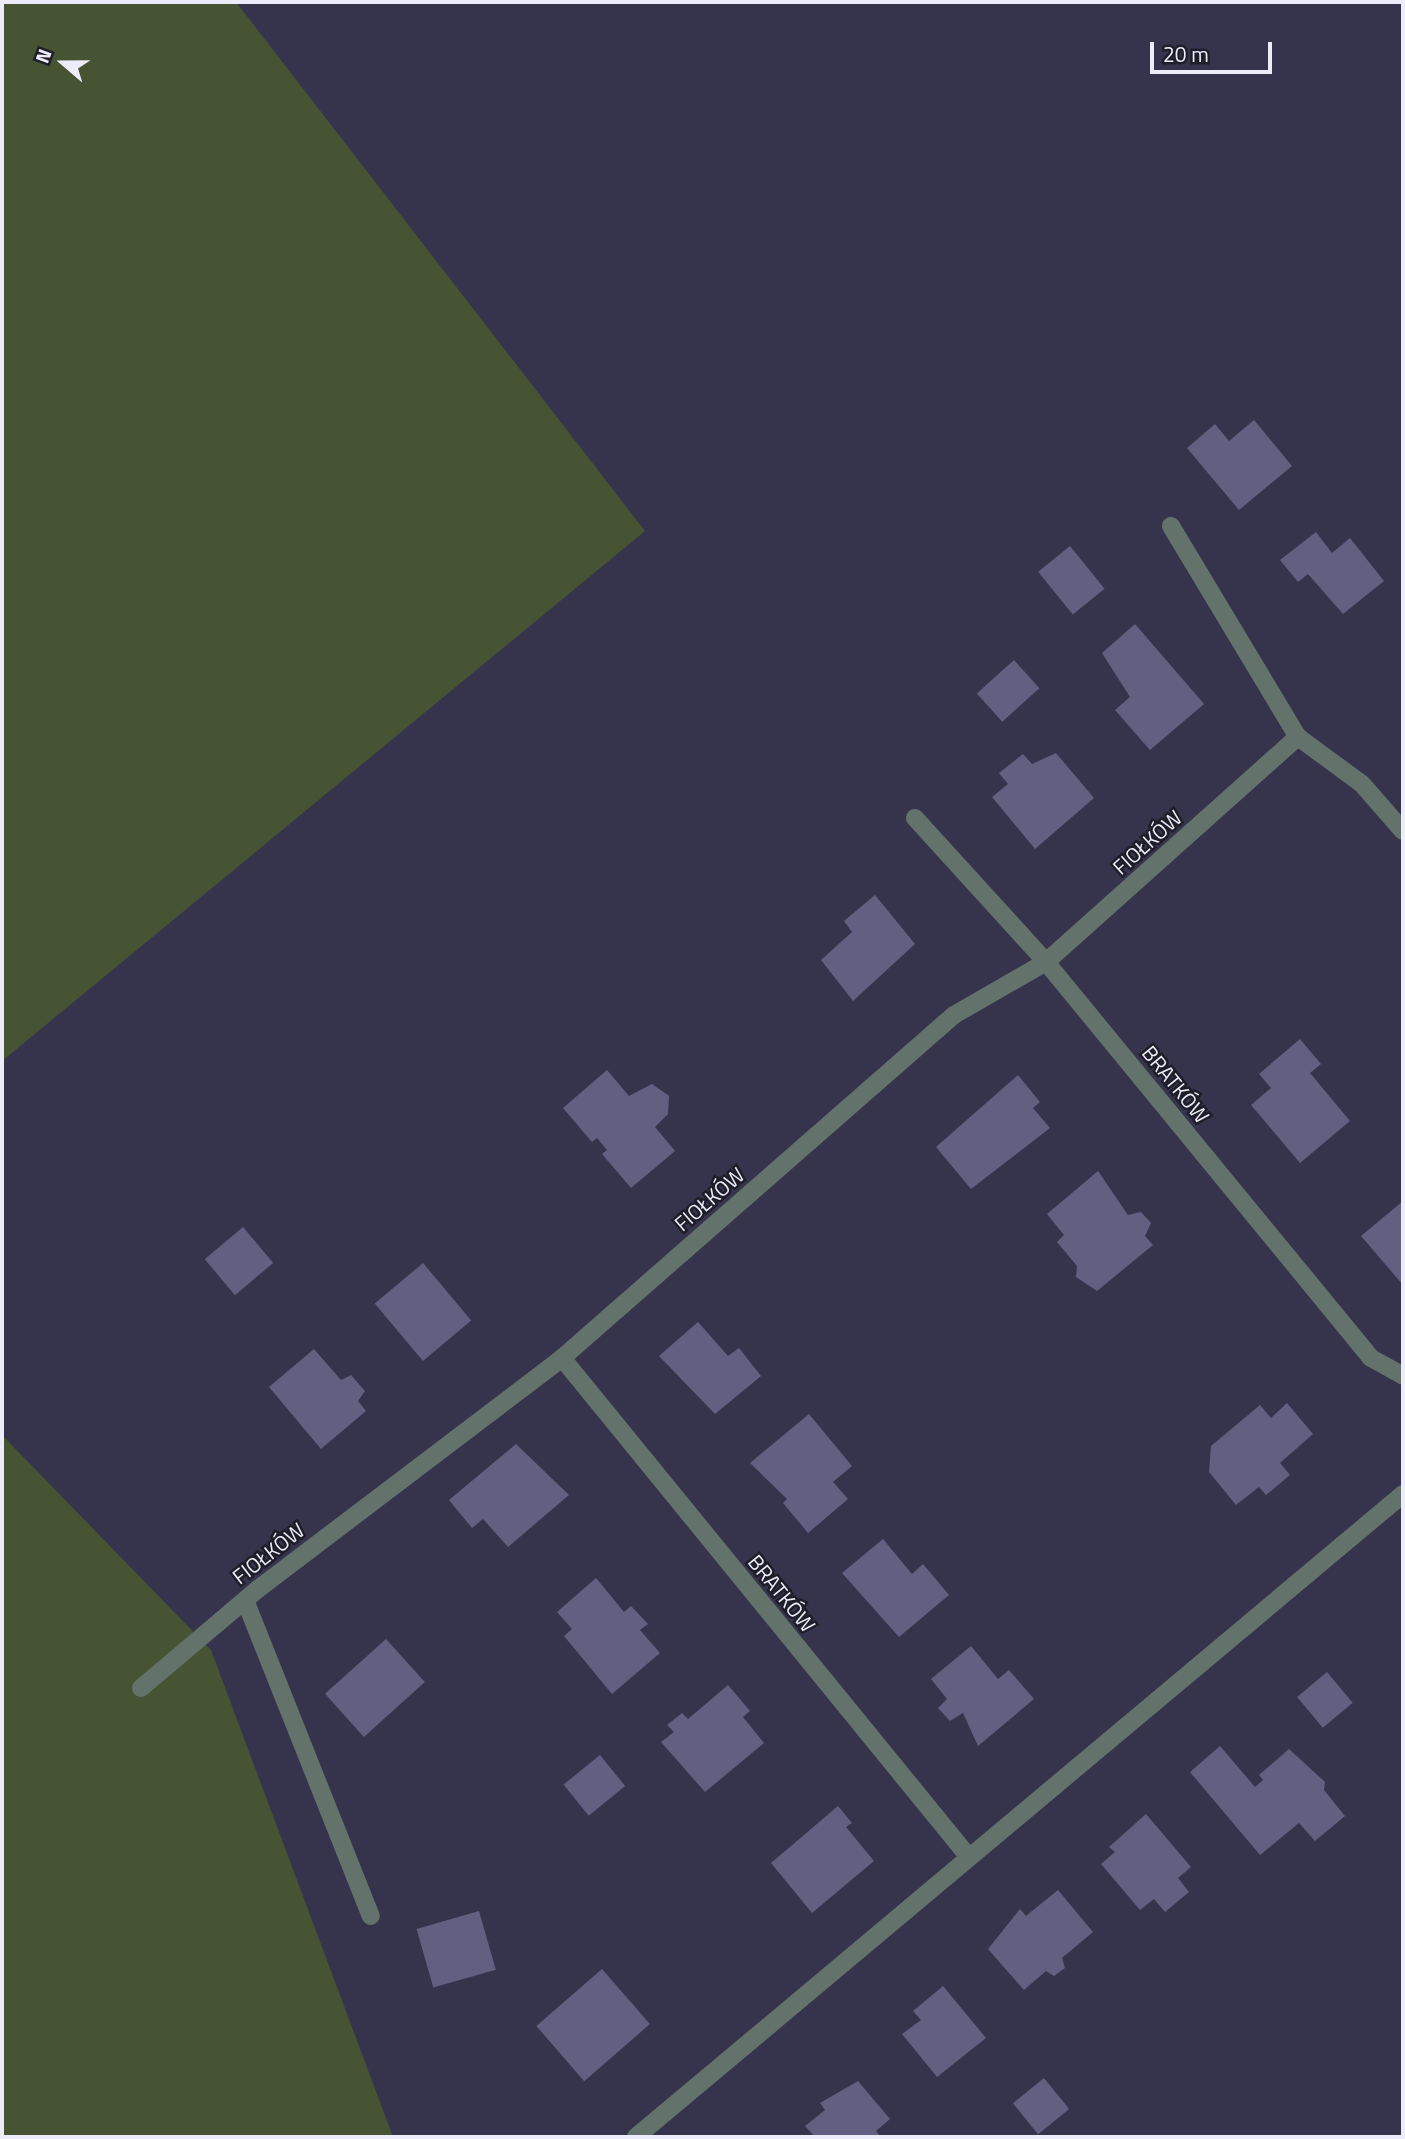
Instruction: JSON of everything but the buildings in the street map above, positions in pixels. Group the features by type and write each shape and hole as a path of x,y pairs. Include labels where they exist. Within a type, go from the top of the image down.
{"street":[{"path":"1171,526 1298,737 1362,784 1403,831"},
{"name":"FIOŁKÓW","path":"141,1688 245,1600 562,1357 954,1015 1046,962 1298,737"},
{"name":"BRATKÓW","path":"915,818 1046,962 1371,1358 1403,1376"},
{"name":"BRATKÓW","path":"562,1357 968,1856"},
{"path":"636,2137 1403,1494"},
{"path":"245,1600 372,1916"}],"green space":[{"path":"2,2 236,2 645,531 2,1061"},
{"path":"2,1435 211,1650 393,2137 2,2137"}]}
